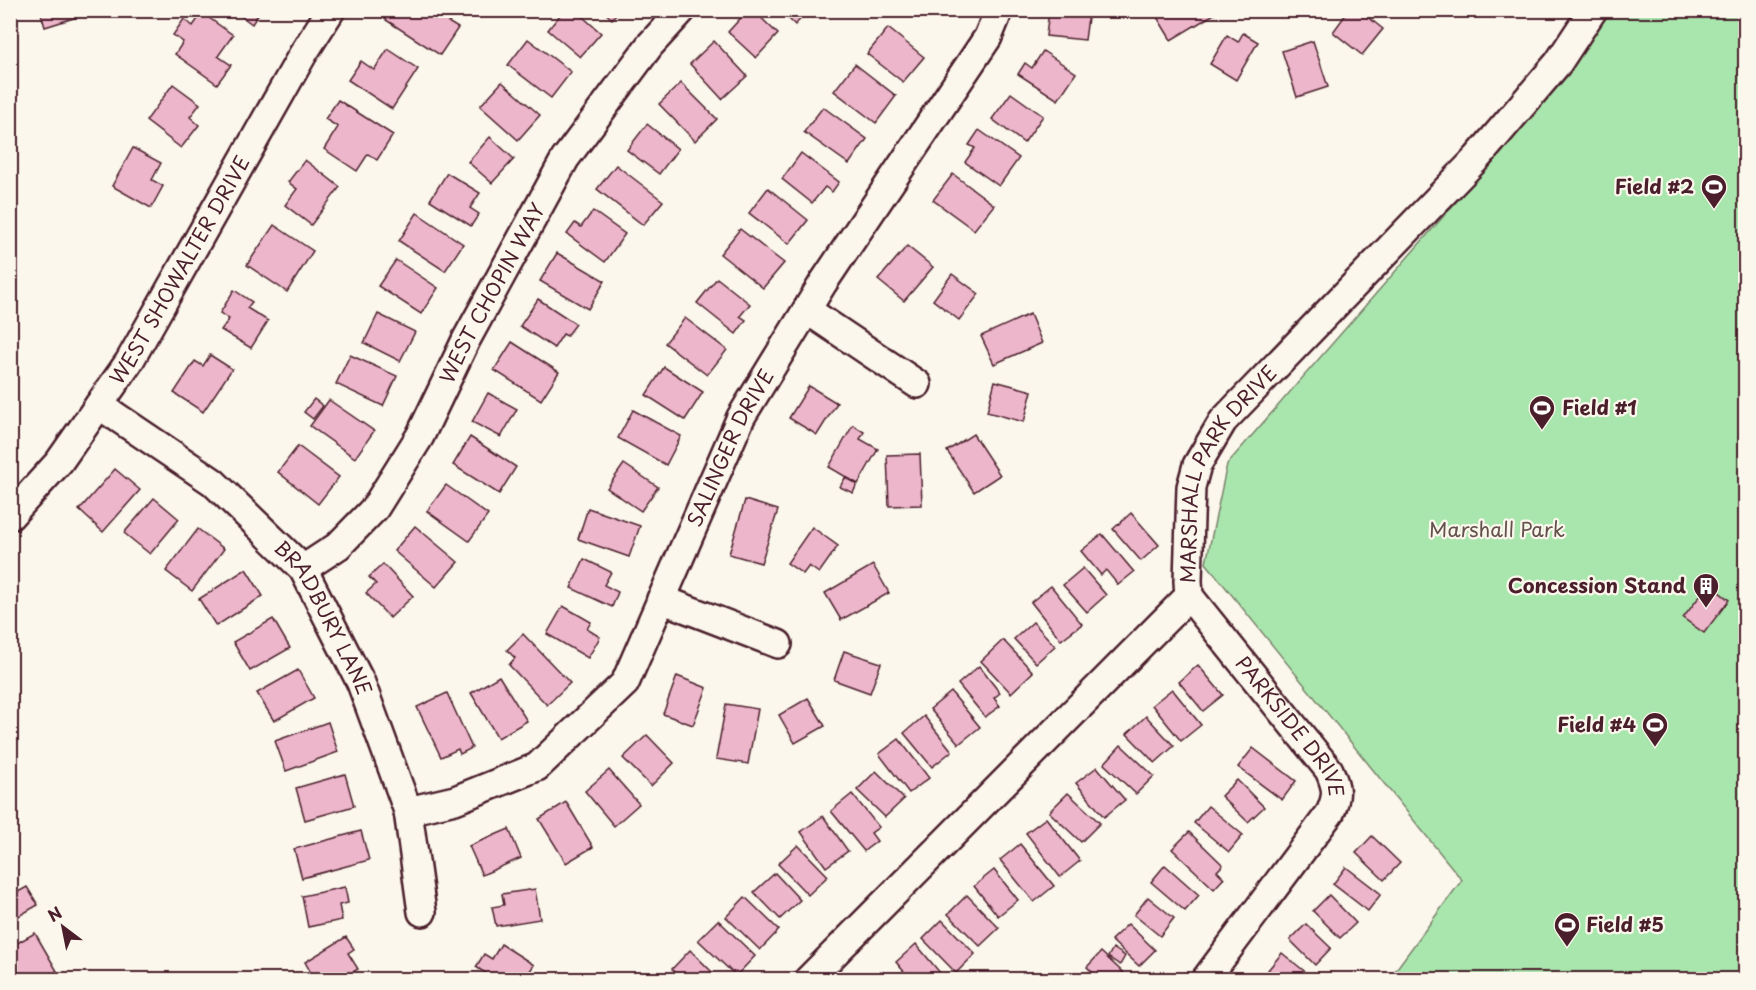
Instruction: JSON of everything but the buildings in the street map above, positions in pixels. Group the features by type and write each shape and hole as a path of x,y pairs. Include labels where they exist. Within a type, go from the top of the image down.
{"street":[{"name":"WEST SHOWALTER DRIVE","path":"10,516 59,462 129,362 303,54 331,10"},
{"name":"WEST CHOPIN WAY","path":"303,570 338,546 375,508 420,436 466,340 565,159 650,45 682,10"},
{"name":"SALINGER DRIVE","path":"408,811 455,800 537,767 625,683 741,417 823,283 988,37 999,10"},
{"name":"MARSHALL PARK DRIVE","path":"808,980 1190,596 1188,581 1191,487 1197,465 1223,421 1477,158 1558,63 1593,10"},
{"path":"807,310 917,384"},
{"name":"BRADBURY LANE","path":"99,405 213,482 303,570 361,682 408,811 422,912"},
{"name":"PARKSIDE DRIVE","path":"1190,596 1329,770 1335,783 1337,798 1330,813 1205,980"},
{"path":"661,599 778,644"}],"green space":[{"name":"Marshall Park","path":"1611,11 1745,11 1745,979 1389,979 1462,880 1206,563 1227,464 1456,202"}],"place":[{"name":"Field #2","path":"1714,210"},
{"name":"Field #1","path":"1542,431"},
{"name":"Concession Stand","path":"1706,609"},
{"name":"Field #4","path":"1655,748"},
{"name":"Field #5","path":"1567,948"}]}
